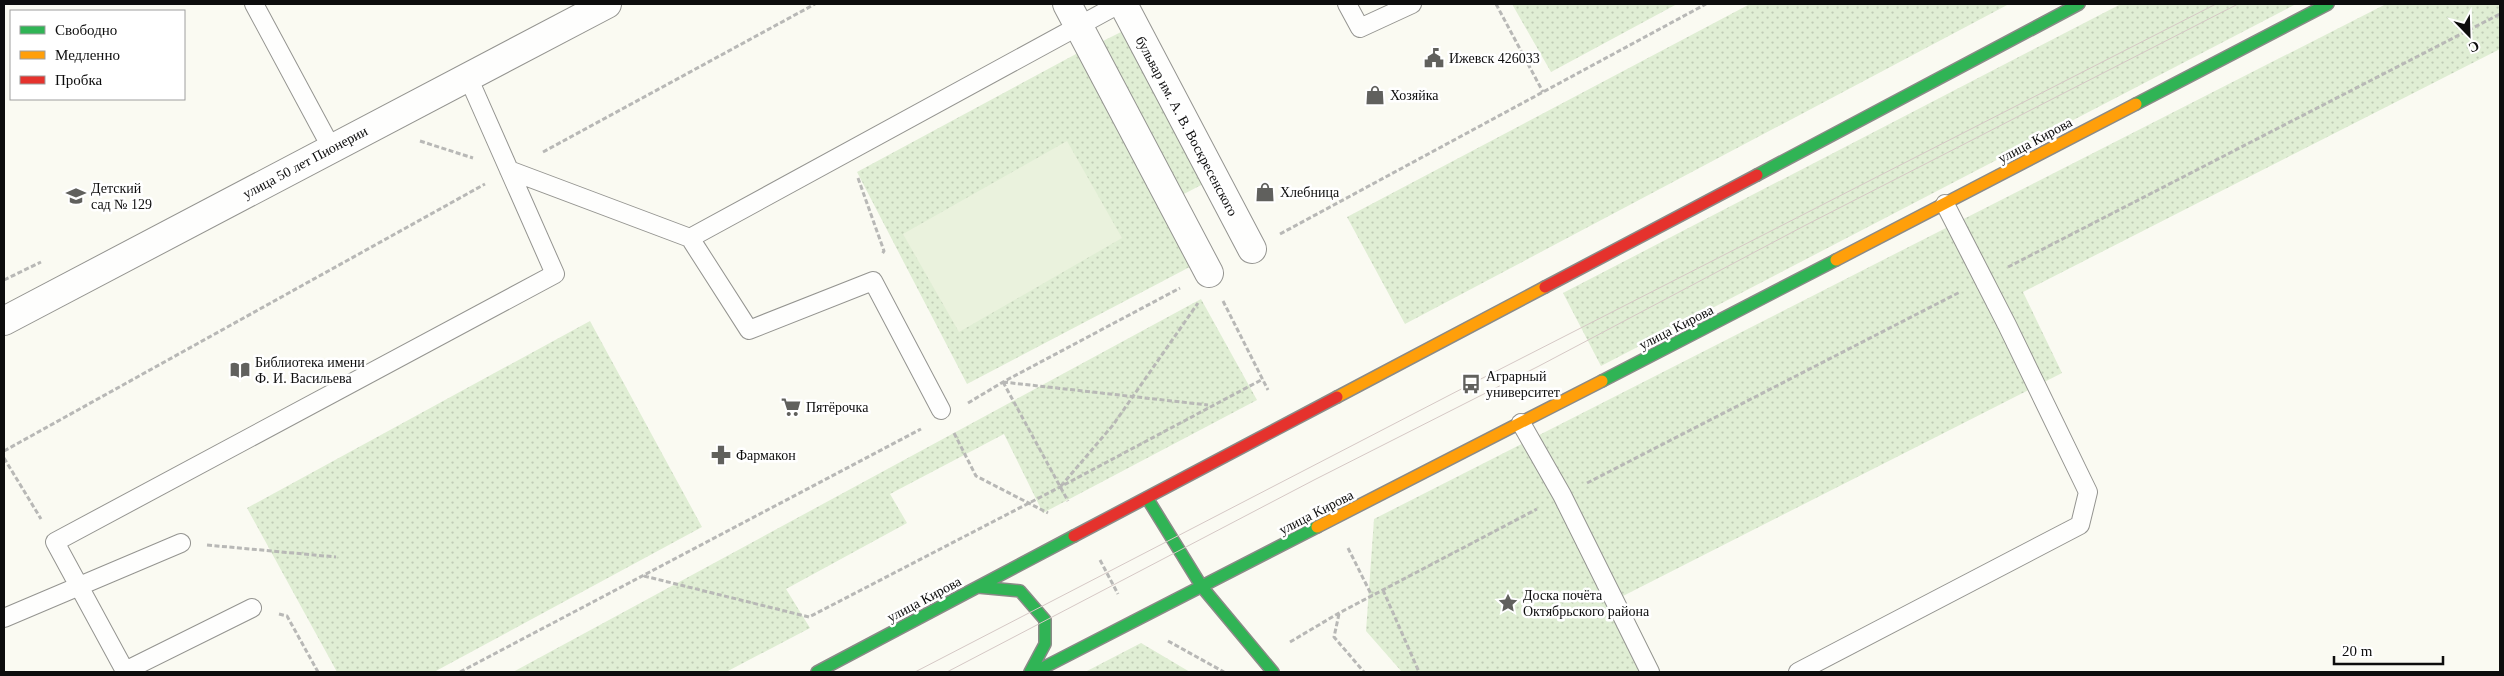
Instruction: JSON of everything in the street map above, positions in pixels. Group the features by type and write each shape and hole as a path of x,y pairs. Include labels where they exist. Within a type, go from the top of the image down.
{"main road":[{"name":"улица Кирова","path":"817,672 2078,4"},
{"name":"улица Кирова","path":"1035,672 1521,424 2328,4"},
{"path":"1147,498 1202,587 1272,672"},
{"path":"978,587 1020,591 1045,620 1046,644 1030,672"}],"street":[{"name":"улица 50 лет Пионерии","path":"4,321 607,4"},
{"name":"бульвар им. А. В. Воскресенского","path":"1121,4 1252,249"},
{"path":"1073,15 1211,277"}],"lane":[{"path":"254,4 332,148"},
{"path":"690,238 848,152 1073,15 1121,4"},
{"path":"1347,4 1360,28 1412,4"},
{"path":"252,608 125,671 55,542 555,274 468,77"},
{"path":"509,170 690,238 749,330 873,281 943,414"},
{"path":"1798,672 2080,525 2088,492 1945,204"},
{"path":"1521,424 1562,495 1650,672"},
{"path":"4,618 77,585 182,543"}],"path":[{"path":"4,451 509,170 814,4"},
{"path":"1496,4 1543,92"},
{"path":"1252,249 1706,4"},
{"path":"1261,659 1383,590 1562,495 2500,14"},
{"path":"374,126 509,170"},
{"path":"848,152 884,251 873,281"},
{"path":"1211,277 1268,390"},
{"path":"460,672 1003,382 1211,277"},
{"path":"1060,487 1113,426 1211,277"},
{"path":"644,575 809,617 1060,487 1210,405 1263,379"},
{"path":"1003,382 1210,405"},
{"path":"943,414 976,476 1084,531"},
{"path":"4,458 55,542"},
{"path":"182,543 336,557"},
{"path":"1347,545 1372,596"},
{"path":"1383,590 1419,672"},
{"path":"252,608 287,616 318,672"},
{"path":"1339,614 1334,637 1364,672"}],"green space":[{"path":"1512,4 1677,4 1551,72"},
{"path":"1750,4 2009,4 1405,324 1347,217"},
{"path":"2121,4 2296,4 1601,366 1563,293"},
{"path":"2386,4 2500,4 2500,49 2023,292 2062,373 1623,596 1661,672 1402,672 1366,631 1374,519"},
{"path":"1125,30 1205,183 1182,195 1101,42"},
{"path":"1089,47 1203,260 967,384 857,172"},
{"path":"1067,141 1122,238 959,332 903,234"},
{"path":"1201,299 1257,400 1043,513 1004,434 890,494 907,523 786,589 810,628 726,672 513,672"},
{"path":"590,321 702,527 434,672 337,672 247,508"},
{"path":"1141,643 1190,672 1085,672"}],"tram line":[{"path":"915,672 1471,384 2216,4"},
{"path":"947,672 1314,480 1539,366 1804,226 2238,4"}],"traffic: fast":[{"path":"1757,175 2079,4"},
{"path":"2136,104 2328,4"},
{"path":"1602,381 1836,260"},
{"path":"1147,498 1202,587"},
{"path":"1035,672 1317,527"},
{"path":"817,672 1074,536"},
{"path":"978,587 1020,591 1045,620 1045,644 1030,672"},
{"path":"1202,587 1273,672"}],"traffic: slow":[{"path":"1836,260 2136,104"},
{"path":"1337,397 1545,287"},
{"path":"1317,527 1602,381"}],"traffic: jam":[{"path":"1545,287 1757,175"},
{"path":"1074,536 1337,397"}],"place":[{"name":"Ижевск 426033","path":"1434,58"},
{"name":"Хозяйка","path":"1375,95"},
{"name":"Хлебница","path":"1265,192"},
{"name":"Детский сад № 129","path":"76,196"},
{"name":"Библиотека имени Ф. И. Васильева","path":"240,370"},
{"name":"Аграрный университет","path":"1471,384"},
{"name":"Пятёрочка","path":"791,407"},
{"name":"Фармакон","path":"721,455"},
{"name":"Доска почёта Октябрьского района","path":"1508,603"}]}
